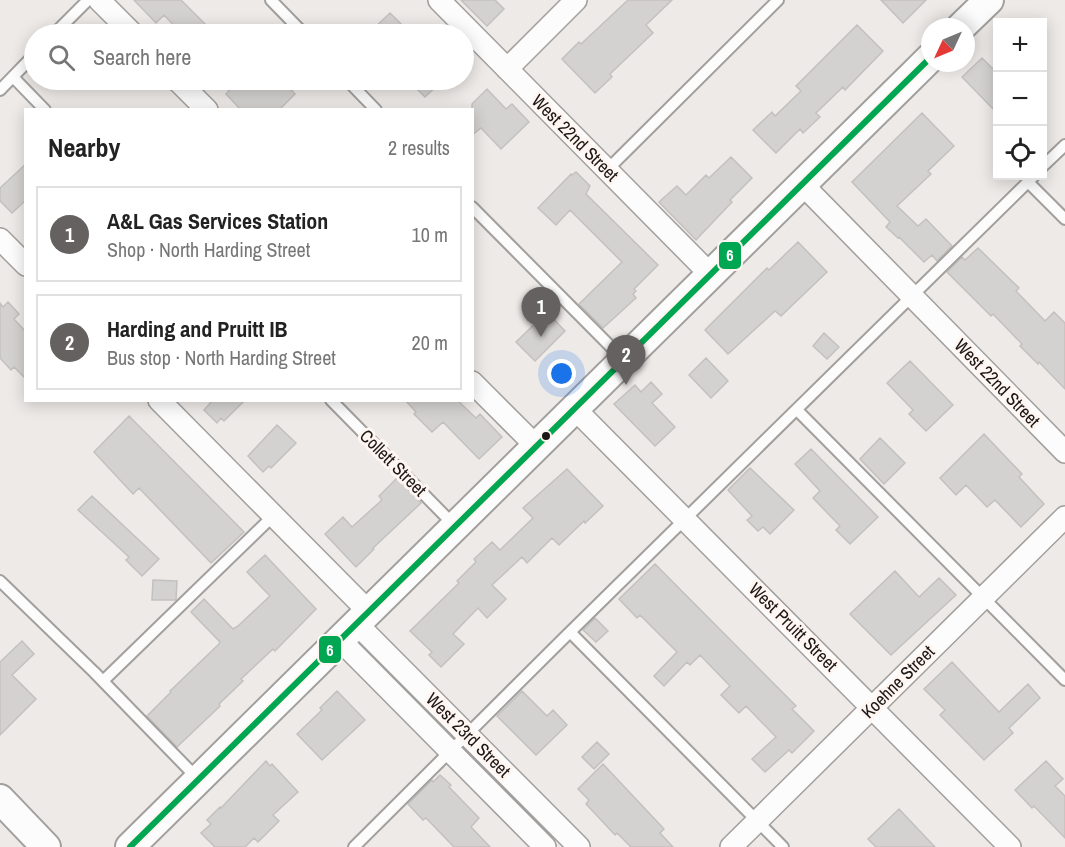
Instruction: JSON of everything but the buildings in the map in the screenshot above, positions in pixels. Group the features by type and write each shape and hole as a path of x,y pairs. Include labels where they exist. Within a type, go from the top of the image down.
{"street":[{"path":"99,0 123,24"},
{"name":"West 22nd Street","path":"439,0 463,24"},
{"path":"507,69 576,0"},
{"path":"971,18 989,0"},
{"name":"West 22nd Street","path":"474,36 711,276"},
{"path":"130,847 921,67"},
{"path":"187,90 205,108"},
{"name":"West 22nd Street","path":"803,185 1065,452"},
{"path":"0,239 24,263"},
{"path":"474,384 537,447"},
{"name":"West 23rd Street","path":"161,402 273,516 451,752 545,847"},
{"name":"West Pruitt Street","path":"575,409 1010,847"},
{"name":"Koehne Street","path":"731,847 1065,517"},
{"name":"West 23rd Street","path":"354,624 579,847"},
{"path":"0,800 46,847"}],"lane":[{"path":"64,24 88,0"},
{"path":"271,0 294,24"},
{"path":"607,170 778,0"},
{"path":"0,90 24,65"},
{"path":"13,77 24,88"},
{"path":"26,90 43,108"},
{"path":"357,90 374,108"},
{"path":"1047,162 1065,145"},
{"path":"354,847 1029,180"},
{"path":"1033,180 1065,219"},
{"path":"474,209 611,347"},
{"name":"Collett Street","path":"334,402 454,525"},
{"path":"797,410 1065,680"},
{"path":"103,681 273,516"},
{"path":"0,582 103,681 198,779"},
{"path":"570,632 783,847"}],"transit line":[{"name":"6","path":"130,847 921,67"}],"place":[{"name":"A&L Gas Services Station","path":"541,337"},
{"name":"Harding and Pruitt IB","path":"626,385"}]}
